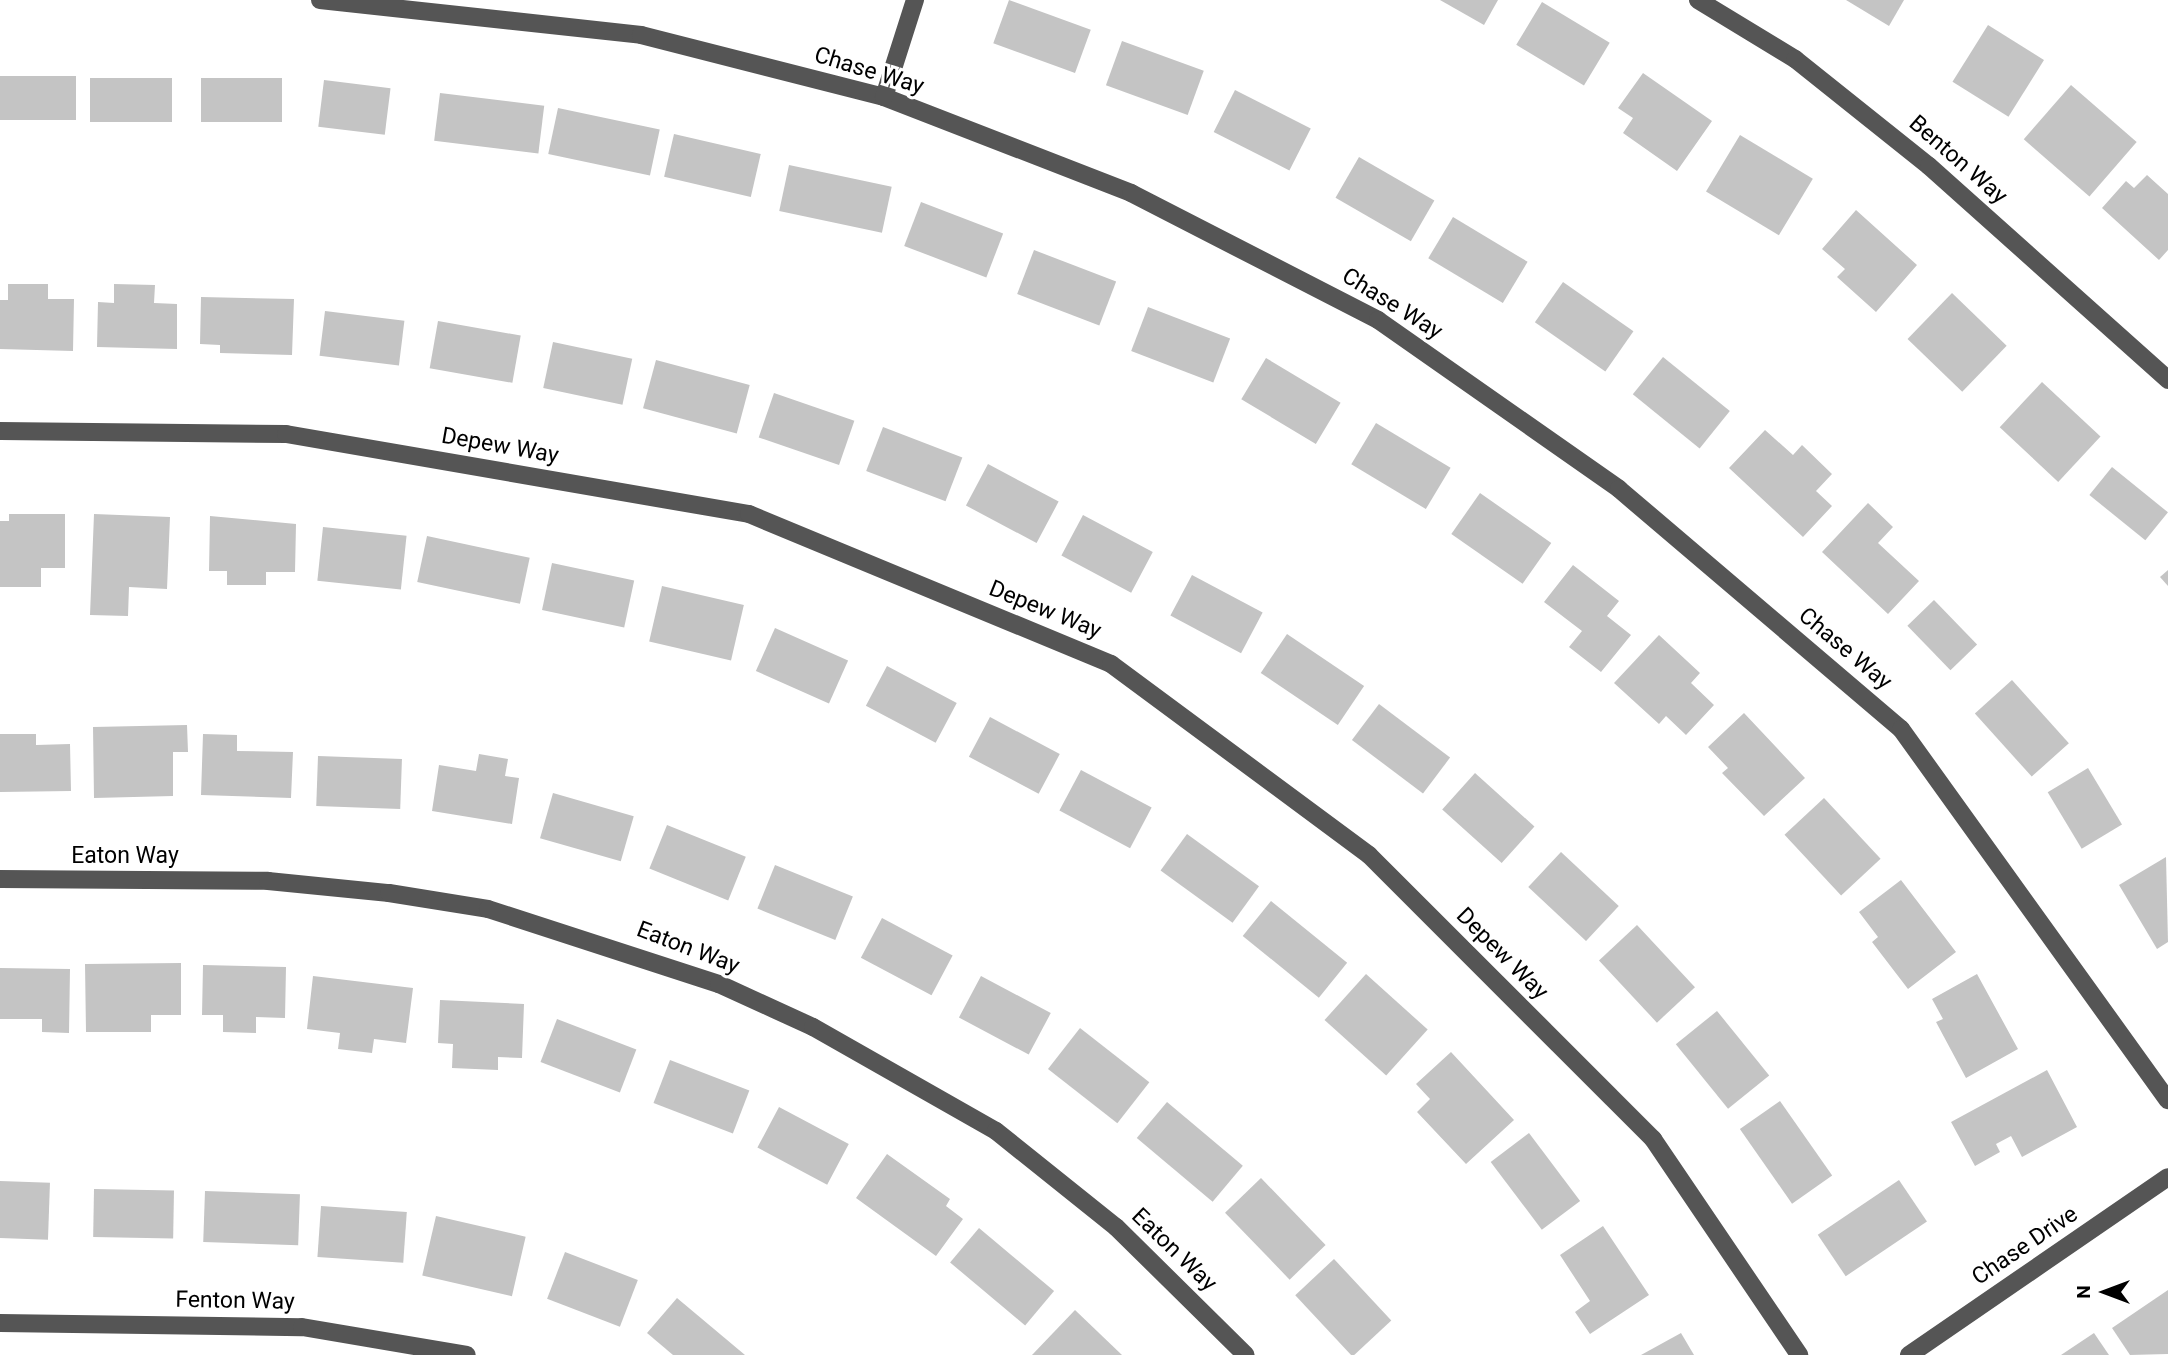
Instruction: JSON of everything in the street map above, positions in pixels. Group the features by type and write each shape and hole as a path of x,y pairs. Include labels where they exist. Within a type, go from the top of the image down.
{"street":[{"name":"Chase Way","path":"320,0 641,35 884,97 1131,192 1264,256 1378,320 1619,489 1901,729 2168,1100"},
{"path":"884,97 915,0"},
{"name":"Benton Way","path":"1698,0 1795,59 1929,166 2168,380"},
{"name":"Depew Way","path":"0,431 286,434 748,514 1111,664 1369,855 1653,1139 1800,1355"},
{"name":"Eaton Way","path":"0,879 268,881 389,893 488,909 719,984 825,1033 996,1131 1126,1236 1245,1355"},
{"name":"Chase Drive","path":"1909,1355 2168,1177"},
{"name":"Fenton Way","path":"0,1323 302,1327 467,1355"}],"building":[{"path":"1009,0 1091,30 1075,73 993,43"},
{"path":"1440,0 1498,0 1484,25"},
{"path":"1846,0 1904,0 1889,26"},
{"path":"1542,2 1610,43 1584,86 1516,45"},
{"path":"1988,25 2044,60 2008,117 1952,82"},
{"path":"1122,41 1204,71 1188,115 1106,85"},
{"path":"1643,73 1712,121 1677,171 1623,133 1633,118 1618,108"},
{"path":"0,76 76,76 76,120 0,120"},
{"path":"90,78 172,78 172,122 90,122"},
{"path":"201,78 282,78 282,122 201,122"},
{"path":"324,80 391,88 385,135 318,127"},
{"path":"2071,85 2137,142 2089,196 2024,139"},
{"path":"1235,90 1311,129 1289,170 1214,132"},
{"path":"440,93 544,106 538,153 434,141"},
{"path":"558,108 660,130 650,176 548,154"},
{"path":"674,134 761,154 751,197 664,177"},
{"path":"1740,135 1813,179 1779,235 1706,192"},
{"path":"1359,157 1434,200 1411,241 1336,198"},
{"path":"789,165 892,187 882,233 779,211"},
{"path":"2147,175 2168,194 2168,250 2159,260 2102,208 2126,181 2134,188"},
{"path":"921,202 1003,234 986,277 904,246"},
{"path":"1856,210 1917,265 1876,312 1837,277 1845,269 1822,249"},
{"path":"1453,217 1528,262 1503,303 1428,258"},
{"path":"1034,250 1116,282 1099,325 1017,294"},
{"path":"1563,282 1633,331 1605,371 1535,322"},
{"path":"8,284 48,284 48,299 74,299 73,351 0,349 0,300 8,300"},
{"path":"114,284 155,285 154,303 177,304 177,349 97,347 98,302 114,303"},
{"path":"1952,293 2007,346 1962,392 1908,339"},
{"path":"201,297 294,299 292,355 220,353 220,345 200,344"},
{"path":"1148,307 1230,339 1213,382 1131,351"},
{"path":"325,311 404,321 399,365 320,356"},
{"path":"438,321 521,336 512,383 430,368"},
{"path":"553,342 632,359 622,405 543,388"},
{"path":"1663,357 1730,411 1700,448 1633,394"},
{"path":"1266,358 1341,403 1316,444 1241,399"},
{"path":"656,360 750,385 737,433 643,408"},
{"path":"2042,382 2101,437 2058,482 2000,427"},
{"path":"774,393 854,421 839,465 759,437"},
{"path":"1376,423 1451,468 1426,509 1351,464"},
{"path":"883,427 962,457 946,501 866,471"},
{"path":"1765,430 1793,455 1802,445 1832,474 1816,491 1832,506 1803,537 1729,468"},
{"path":"988,464 1059,502 1037,543 966,505"},
{"path":"2112,467 2168,512 2145,540 2089,495"},
{"path":"1480,493 1551,543 1523,584 1451,534"},
{"path":"1868,503 1893,527 1878,543 1919,581 1888,614 1822,552"},
{"path":"9,514 65,514 65,568 41,568 41,587 0,587 0,521 9,521"},
{"path":"94,514 170,517 167,589 129,587 128,616 90,615"},
{"path":"1083,515 1153,552 1131,593 1061,556"},
{"path":"210,516 296,524 295,572 266,572 266,585 227,585 227,571 209,571"},
{"path":"323,527 407,536 401,589 317,581"},
{"path":"427,536 530,558 520,604 417,582"},
{"path":"552,563 634,580 624,627 542,610"},
{"path":"1573,565 1619,601 1607,616 1631,635 1601,672 1569,647 1582,631 1544,602"},
{"path":"2168,570 2168,586 2160,577"},
{"path":"1192,575 1263,613 1241,653 1170,616"},
{"path":"662,586 744,605 731,660 649,642"},
{"path":"1934,600 1977,645 1950,670 1907,626"},
{"path":"775,628 848,661 829,703 756,671"},
{"path":"1287,634 1364,686 1338,725 1261,673"},
{"path":"1659,635 1700,673 1691,683 1714,705 1686,735 1666,716 1659,724 1614,683"},
{"path":"887,666 957,703 936,743 866,706"},
{"path":"2012,680 2069,743 2032,777 1975,713"},
{"path":"1379,704 1450,758 1423,794 1352,740"},
{"path":"1744,713 1805,778 1764,816 1722,773 1728,768 1708,747"},
{"path":"990,717 1060,754 1039,794 969,757"},
{"path":"187,725 188,752 173,752 173,796 94,798 93,727"},
{"path":"0,734 36,734 36,745 70,744 71,791 0,792"},
{"path":"203,734 237,735 237,751 293,752 291,798 201,795"},
{"path":"479,754 508,759 505,776 519,778 512,824 432,811 439,765 476,771"},
{"path":"318,756 402,759 400,809 316,806"},
{"path":"2088,768 2122,825 2082,849 2048,792"},
{"path":"1081,770 1152,808 1130,848 1059,811"},
{"path":"1475,773 1534,827 1502,863 1442,809"},
{"path":"553,793 634,816 621,861 540,838"},
{"path":"1824,798 1881,859 1841,896 1785,835"},
{"path":"667,825 746,857 728,900 649,869"},
{"path":"1187,834 1259,886 1233,923 1161,870"},
{"path":"1561,852 1619,906 1586,941 1528,887"},
{"path":"2166,857 2168,942 2157,949 2119,885"},
{"path":"775,865 853,896 835,940 757,909"},
{"path":"1901,880 1956,952 1908,989 1872,942 1878,937 1859,912"},
{"path":"1271,901 1347,963 1319,998 1243,936"},
{"path":"882,918 953,956 932,995 861,958"},
{"path":"1637,925 1695,987 1657,1023 1599,960"},
{"path":"181,963 181,1015 151,1015 151,1032 86,1032 85,964"},
{"path":"203,965 286,967 285,1018 256,1017 256,1033 223,1032 223,1015 202,1015"},
{"path":"0,968 70,969 69,1033 42,1032 42,1019 0,1019"},
{"path":"1366,974 1428,1030 1386,1076 1325,1020"},
{"path":"1977,974 2018,1049 1966,1078 1936,1022 1943,1019 1932,999"},
{"path":"313,976 413,988 406,1043 374,1039 372,1053 338,1049 340,1033 307,1029"},
{"path":"981,976 1051,1013 1029,1055 959,1017"},
{"path":"440,1000 524,1004 522,1058 498,1057 498,1070 452,1068 453,1044 438,1043"},
{"path":"1717,1011 1769,1076 1728,1109 1676,1044"},
{"path":"557,1019 636,1049 620,1092 541,1062"},
{"path":"1080,1028 1149,1082 1117,1123 1048,1069"},
{"path":"1451,1052 1514,1120 1466,1164 1417,1112 1430,1099 1416,1084"},
{"path":"670,1060 749,1090 733,1133 654,1103"},
{"path":"2047,1070 2077,1127 2022,1157 2011,1136 1996,1144 2000,1152 1975,1166 1951,1122"},
{"path":"1780,1101 1832,1176 1792,1204 1740,1129"},
{"path":"1167,1102 1243,1166 1213,1202 1137,1138"},
{"path":"779,1107 849,1144 827,1185 757,1148"},
{"path":"1529,1133 1580,1201 1542,1230 1491,1162"},
{"path":"887,1154 950,1199 946,1206 963,1219 936,1256 856,1198"},
{"path":"1261,1178 1326,1245 1290,1280 1225,1213"},
{"path":"1899,1180 1927,1221 1846,1276 1818,1235"},
{"path":"0,1181 50,1183 48,1240 0,1238"},
{"path":"94,1189 174,1190 173,1238 93,1237"},
{"path":"205,1191 300,1194 298,1245 203,1242"},
{"path":"321,1206 407,1212 403,1263 317,1257"},
{"path":"436,1216 526,1237 512,1296 422,1275"},
{"path":"1603,1226 1649,1295 1590,1334 1575,1312 1590,1301 1560,1255"},
{"path":"979,1228 1054,1291 1025,1325 950,1262"},
{"path":"565,1252 638,1280 620,1327 547,1299"},
{"path":"1334,1259 1391,1320 1351,1355 1295,1295"},
{"path":"2168,1290 2168,1354 2130,1355 2112,1328"},
{"path":"677,1298 745,1355 673,1355 647,1333"},
{"path":"1075,1310 1122,1355 1032,1355"},
{"path":"1681,1333 1694,1355 1641,1355"},
{"path":"2094,1333 2109,1355 2061,1355"}]}
